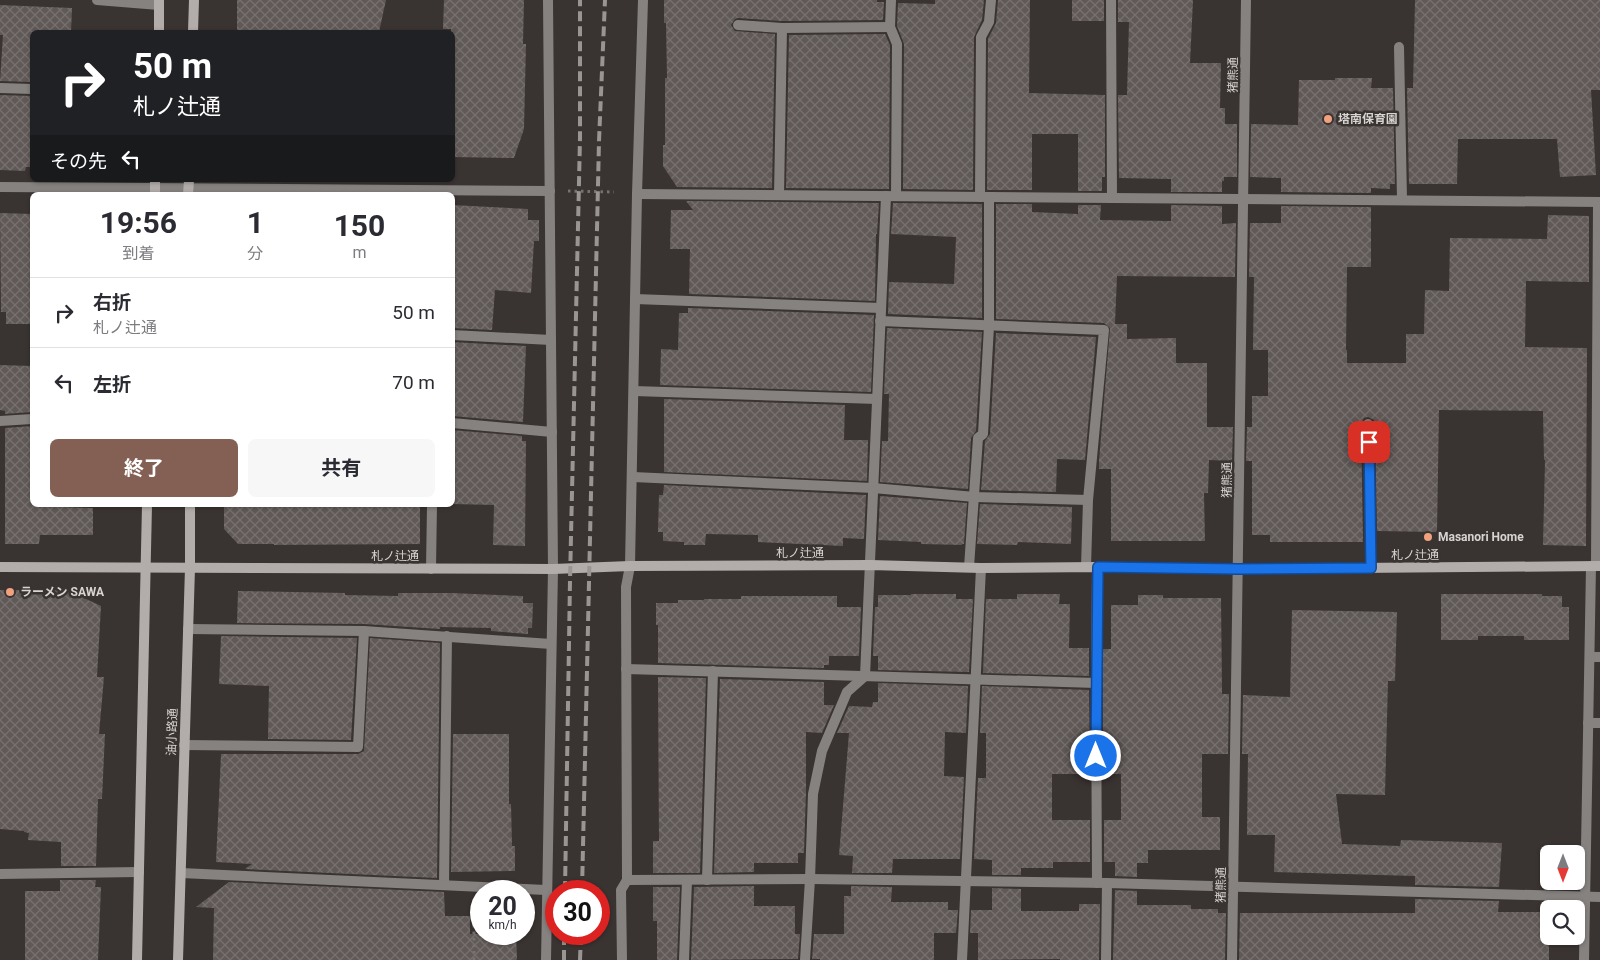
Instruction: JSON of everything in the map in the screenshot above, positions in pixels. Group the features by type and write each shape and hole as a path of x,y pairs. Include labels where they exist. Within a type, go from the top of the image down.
{"street":[{"path":"97,0 159,3 159,30"},
{"path":"193,30 194,0"},
{"path":"546,880 553,569 548,0"},
{"path":"622,960 621,890 627,880 626,587 630,566 633,477 637,194 643,0"},
{"path":"805,960 813,794 822,751 848,692 865,676 880,321 891,196 897,44 890,27 891,0"},
{"path":"969,567 978,438 982,434 989,326 981,37 989,22 991,0"},
{"path":"1111,0 1112,198"},
{"name":"猪熊通","path":"1232,960 1246,0"},
{"path":"738,25 782,28 890,27"},
{"path":"779,195 782,28"},
{"path":"1399,47 1402,200"},
{"path":"0,88 30,90"},
{"path":"0,187 189,188 338,192"},
{"path":"455,193 550,191"},
{"path":"637,194 1599,202 1595,657 1588,723 1584,960"},
{"path":"635,300 881,308"},
{"path":"880,321 1104,330 1088,500 1086,567"},
{"path":"455,335 552,340"},
{"path":"634,391 877,400"},
{"path":"0,421 30,419"},
{"path":"455,423 552,432"},
{"path":"1368,424 1371,568"},
{"path":"633,477 873,488 975,497 1088,500"},
{"path":"137,960 147,507"},
{"name":"油小路通","path":"178,960 190,568 190,507"},
{"path":"431,569 432,507"},
{"name":"札ノ辻通","path":"0,567 553,569 630,566 870,565 981,568 1238,569 1596,566"},
{"path":"1098,567 1096,683 1106,960"},
{"path":"962,960 981,568"},
{"path":"188,629 364,631 551,644"},
{"path":"184,745 358,747 364,631"},
{"path":"444,885 447,636"},
{"path":"626,669 1096,683"},
{"path":"708,880 713,671"},
{"path":"1588,723 1600,723"},
{"path":"0,874 139,872"},
{"path":"181,873 470,887"},
{"path":"627,880 810,879 1102,883 1600,897"},
{"path":"684,960 686,880"},
{"path":"546,945 546,960"}],"path":[{"path":"550,191 614,192"},
{"path":"474,945 474,960"}],"building":[{"path":"237,0 386,0 379,30 237,30"},
{"path":"444,0 524,0 523,44 526,44 524,129 514,158 455,157 455,30 443,29"},
{"path":"664,0 877,0 877,2 884,2 883,20 782,21 738,18 731,25 735,31 775,34 772,188 677,187 663,166 663,145 665,145 665,78 667,78"},
{"path":"935,0 984,0 982,20 974,37 973,190 903,189 904,44 897,26 898,3 935,4"},
{"path":"998,0 1030,0 1029,93 1105,95 1105,177 1102,177 1102,191 1078,191 1078,134 1032,134 1032,190 987,190 988,39 996,23"},
{"path":"1072,0 1104,0 1104,21 1072,21"},
{"path":"1118,0 1193,0 1190,63 1221,63 1220,108 1225,108 1225,124 1237,124 1237,177 1224,177 1222,192 1171,192 1171,179 1119,178 1118,95 1127,95 1129,22 1118,22"},
{"path":"1415,0 1600,0 1600,90 1591,90 1596,175 1560,177 1557,139 1458,139 1457,184 1409,184 1407,88 1413,88"},
{"path":"0,5 72,8 71,30 30,30 30,82 0,81 3,35 0,35"},
{"path":"885,34 890,45 889,189 786,188 789,35"},
{"path":"1335,78 1372,78 1371,88 1393,88 1395,184 1390,184 1390,189 1371,188 1371,193 1281,192 1281,178 1250,177 1251,124 1298,125 1299,80 1335,80"},
{"path":"0,95 30,96 30,167 26,167 25,171 0,170"},
{"path":"686,201 879,203 876,234 875,301 689,294 690,249 670,249 671,210 693,210"},
{"path":"893,203 982,204 982,318 888,314 889,282 954,284 956,237 891,234"},
{"path":"996,204 1032,204 1032,212 1078,214 1078,205 1101,205 1100,220 1171,221 1171,205 1222,206 1222,224 1236,223 1235,277 1117,276 1115,324 1127,324 1127,339 1176,338 1176,363 1207,363 1207,427 1233,427 1232,461 1209,460 1208,493 1204,493 1205,541 1111,541 1111,469 1099,469 1110,328 1104,323 996,319"},
{"path":"455,205 528,209 528,220 539,220 539,241 534,241 531,293 495,290 492,330 455,328"},
{"path":"1281,206 1371,207 1371,267 1347,267 1347,363 1406,363 1406,334 1424,334 1425,290 1449,291 1450,238 1547,239 1548,215 1589,216 1589,282 1526,281 1525,347 1587,348 1586,546 1543,545 1545,460 1543,411 1439,410 1437,532 1377,531 1375,424 1374,420 1368,417 1364,418 1361,424 1363,542 1270,542 1270,535 1252,535 1252,461 1246,461 1247,427 1252,427 1252,396 1268,396 1268,350 1253,350 1254,277 1249,277 1250,223 1281,223"},
{"path":"0,213 30,214 30,324 6,324 6,312 1,312"},
{"path":"688,308 874,315 871,392 660,385 661,349 678,350 679,313 688,313"},
{"path":"887,328 982,332 976,431 971,438 968,489 880,482 882,441 888,441 889,394 884,394"},
{"path":"996,333 1096,337 1085,460 1057,459 1056,492 981,490 985,441 990,434"},
{"path":"455,342 526,346 523,422 455,416"},
{"path":"0,365 30,366 30,412 5,414 5,411 0,410"},
{"path":"664,399 845,405 844,440 868,440 867,481 664,472"},
{"path":"30,426 30,507 93,508 93,535 40,535 39,544 5,544 5,428"},
{"path":"455,430 522,436 522,441 526,441 525,546 493,545 494,505 455,504"},
{"path":"664,485 866,495 864,539 843,538 843,546 758,542 758,535 706,534 705,545 684,545 684,542 663,541 663,532 658,532 659,495 663,495"},
{"path":"880,496 967,503 964,544 921,544 921,542 878,540"},
{"path":"980,504 1072,507 1071,544 1018,542 1017,545 977,544"},
{"path":"224,507 420,507 420,544 238,544 224,529"},
{"path":"0,590 84,592 84,598 101,606 97,677 104,677 99,734 105,734 102,799 98,799 96,866 61,866 61,842 28,840 29,833 24,831 0,829"},
{"path":"238,591 398,596 398,593 451,593 523,596 523,603 533,603 532,628 528,628 528,634 491,631 491,628 440,627 440,629 364,624 237,623"},
{"path":"956,594 956,599 973,599 969,672 878,670 878,656 873,656 875,607 878,607 878,595"},
{"path":"1017,594 1060,594 1059,604 1070,604 1069,648 1089,648 1089,676 983,673 986,599 1017,599"},
{"path":"1441,594 1542,594 1542,596 1562,596 1562,607 1569,607 1569,640 1524,640 1524,636 1478,636 1478,640 1441,640"},
{"path":"1138,595 1163,595 1163,598 1221,598 1222,694 1229,694 1228,754 1202,754 1202,817 1220,817 1220,850 1148,850 1148,863 1137,863 1137,877 1115,876 1115,862 1104,862 1104,820 1121,820 1121,774 1103,774 1103,649 1111,649 1111,605 1138,605"},
{"path":"741,596 837,596 837,607 861,607 859,656 829,656 829,665 824,665 824,668 658,663 656,603 678,603 678,600 741,599"},
{"path":"1292,610 1397,612 1395,681 1388,681 1385,795 1336,794 1342,844 1400,846 1401,840 1502,843 1499,887 1415,885 1415,876 1274,872 1275,835 1247,835 1248,754 1242,754 1243,695 1290,697"},
{"path":"221,636 357,638 351,740 268,739 269,686 219,684"},
{"path":"370,638 440,643 437,878 245,869 252,864 216,862 221,754 358,754 364,751"},
{"path":"658,677 706,678 700,873 653,873 653,841 659,841"},
{"path":"720,679 824,682 824,705 834,705 822,733 806,732 804,853 798,853 798,863 754,863 754,872 714,873"},
{"path":"878,683 968,686 966,733 945,732 944,776 964,777 960,859 893,859 892,873 852,873 853,856 839,855 849,733 837,733 849,706 872,707 873,702 878,702"},
{"path":"982,686 1089,690 1090,774 1052,774 1052,820 1090,820 1090,862 1053,862 1053,868 1021,868 1021,875 992,875 992,860 974,859 978,778 986,778 986,733 980,733"},
{"path":"453,734 509,734 509,804 511,804 512,846 515,846 515,871 451,872"},
{"path":"60,880 96,880 95,887 101,887 98,960 25,960 25,891 60,891"},
{"path":"229,882 444,892 445,916 470,916 470,945 516,945 517,959 213,960 214,908 196,907"},
{"path":"754,886 754,906 795,906 795,934 800,934 798,959 691,960 694,887"},
{"path":"851,886 892,887 891,902 948,902 948,910 958,910 956,933 934,933 934,960 812,959 814,934 844,934 844,896 851,896"},
{"path":"653,887 680,887 677,960 657,960 657,921 653,921"},
{"path":"992,888 1021,889 1021,911 1079,911 1079,904 1100,904 1099,960 978,960 978,933 970,933 971,910 992,910"},
{"path":"1115,890 1137,891 1137,905 1191,905 1191,909 1218,909 1218,913 1226,913 1225,960 1113,960"},
{"path":"1415,899 1499,901 1498,912 1540,912 1540,945 1549,945 1549,960 1239,960 1240,913 1415,913"}],"railway":[{"path":"565,880 580,138 580,0"},
{"path":"582,880 599,141 605,0"},
{"path":"564,945 564,960"},
{"path":"580,960 581,945"}],"place":[{"name":"塔南保育園","path":"1328,119"},
{"name":"Masanori Home","path":"1428,537"},
{"name":"ラーメン SAWA","path":"10,592"}],"route":[{"path":"1096,756 1098,567 1371,568 1369,442"}]}
